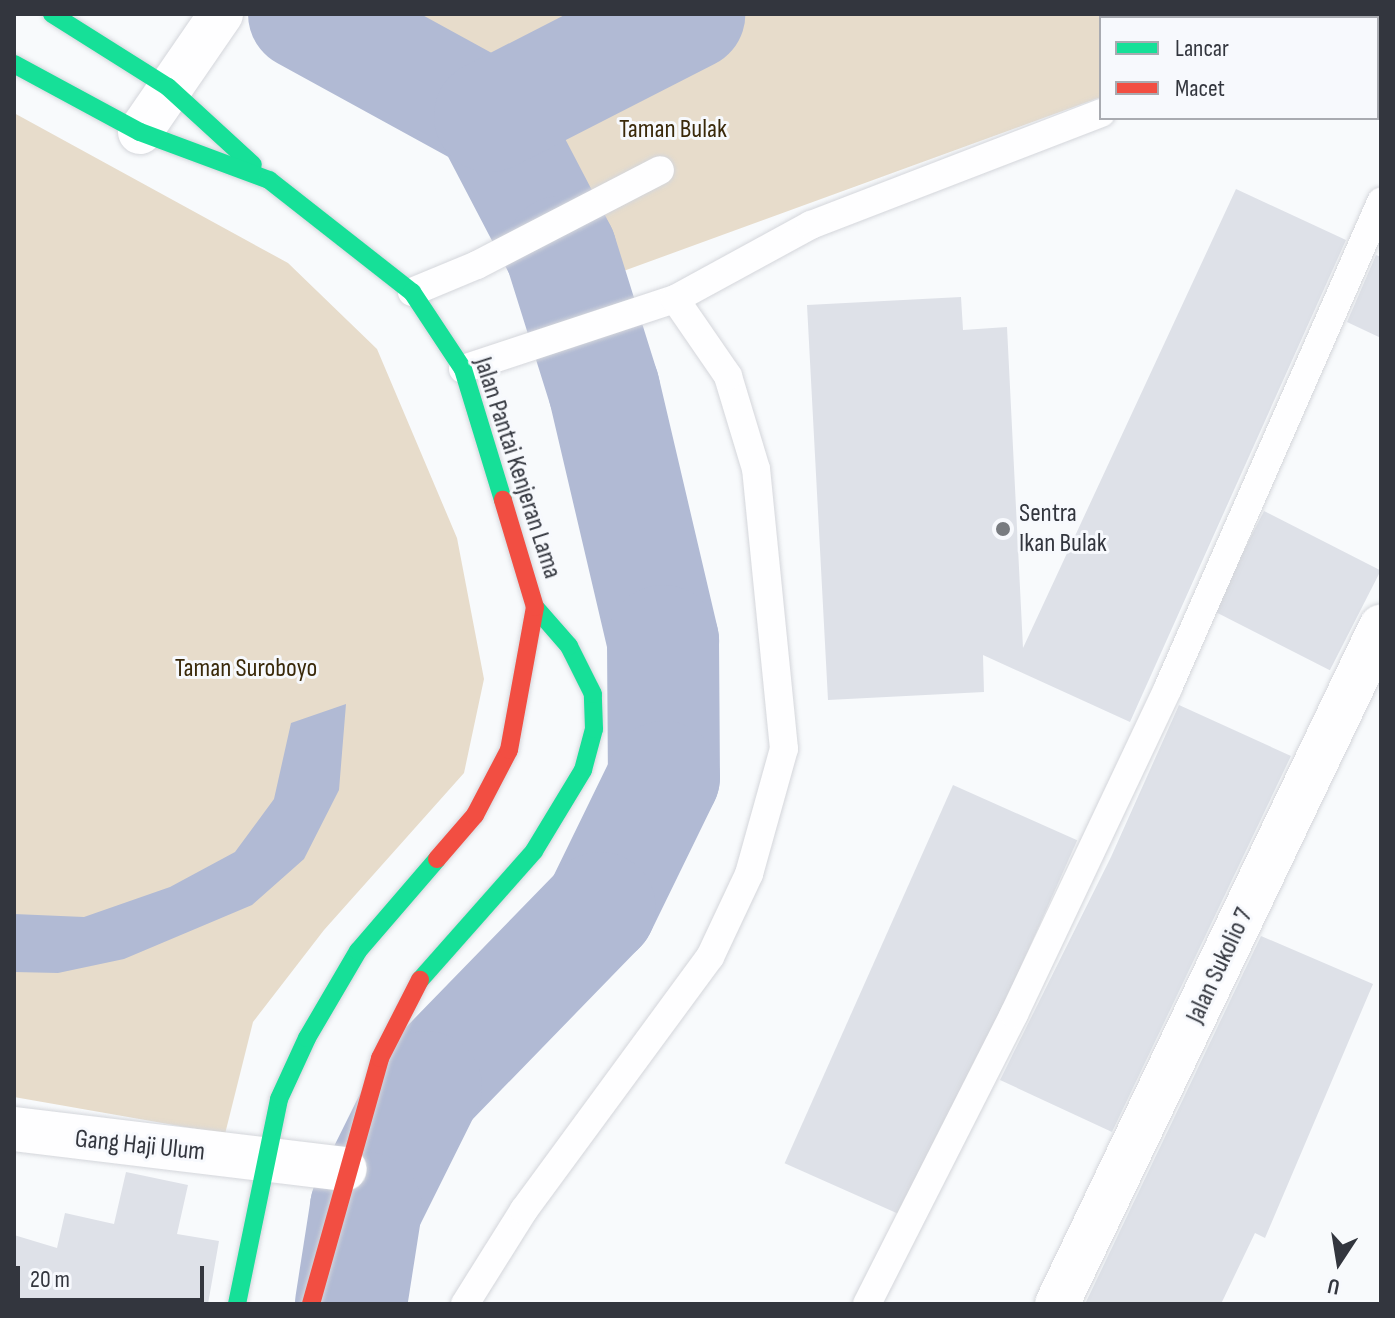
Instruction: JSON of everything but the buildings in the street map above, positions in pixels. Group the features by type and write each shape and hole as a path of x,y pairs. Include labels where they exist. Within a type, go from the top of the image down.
{"main road":[{"path":"52,14 168,87 269,180"},
{"name":"Jalan Pantai Kenjeran Lama","path":"14,64 140,132 269,180 412,292 463,369 535,607 569,646 593,694 594,729 583,770 534,851 427,966 380,1058 345,1169 311,1304"},
{"name":"Jalan Pantai Kenjeran Lama","path":"237,1304 279,1099 307,1038 351,963 475,815 509,750 535,607"}],"street":[{"path":"140,132 214,23"},
{"name":"Jalan Sukolio 7","path":"1057,1304 1381,627"},
{"name":"Gang Haji Ulum","path":"14,1129 345,1169"}],"lane":[{"path":"463,369 624,312 675,299 811,225 1099,114"},
{"path":"412,292 477,265 660,170"},
{"path":"867,1304 1014,1014 1168,688 1381,202"},
{"path":"465,1304 524,1210 710,957 749,874 784,749 756,469 728,376 675,299"}],"green space":[{"name":"Taman Bulak","path":"390,14 1329,14 1099,16 1099,98 618,273 516,77"},
{"name":"Taman Suroboyo","path":"14,113 288,263 377,349 457,538 484,679 464,773 324,930 253,1022 225,1134 14,1097"}],"water":[{"path":"346,704 339,790 304,859 252,905 124,959 58,973 14,972 14,914 84,917 170,887 235,852 274,799 291,723"}],"waterway":[{"path":"304,14 490,116 561,252 604,389 663,641 664,777 600,908 426,1087 366,1208 351,1304"},
{"path":"490,116 689,14"}],"traffic: fast":[{"path":"52,14 168,87 253,165"},
{"path":"14,64 140,132 269,180 412,292 463,369 503,500"},
{"path":"420,980 534,851 583,770 594,729 593,694 569,646 535,607"},
{"path":"237,1304 279,1099 307,1038 358,951 437,859"}],"traffic: jam":[{"path":"437,859 475,815 509,750 535,607 503,500"},
{"path":"311,1304 380,1058 420,980"}],"place":[{"name":"Sentra Ikan Bulak","path":"1003,529"}]}
